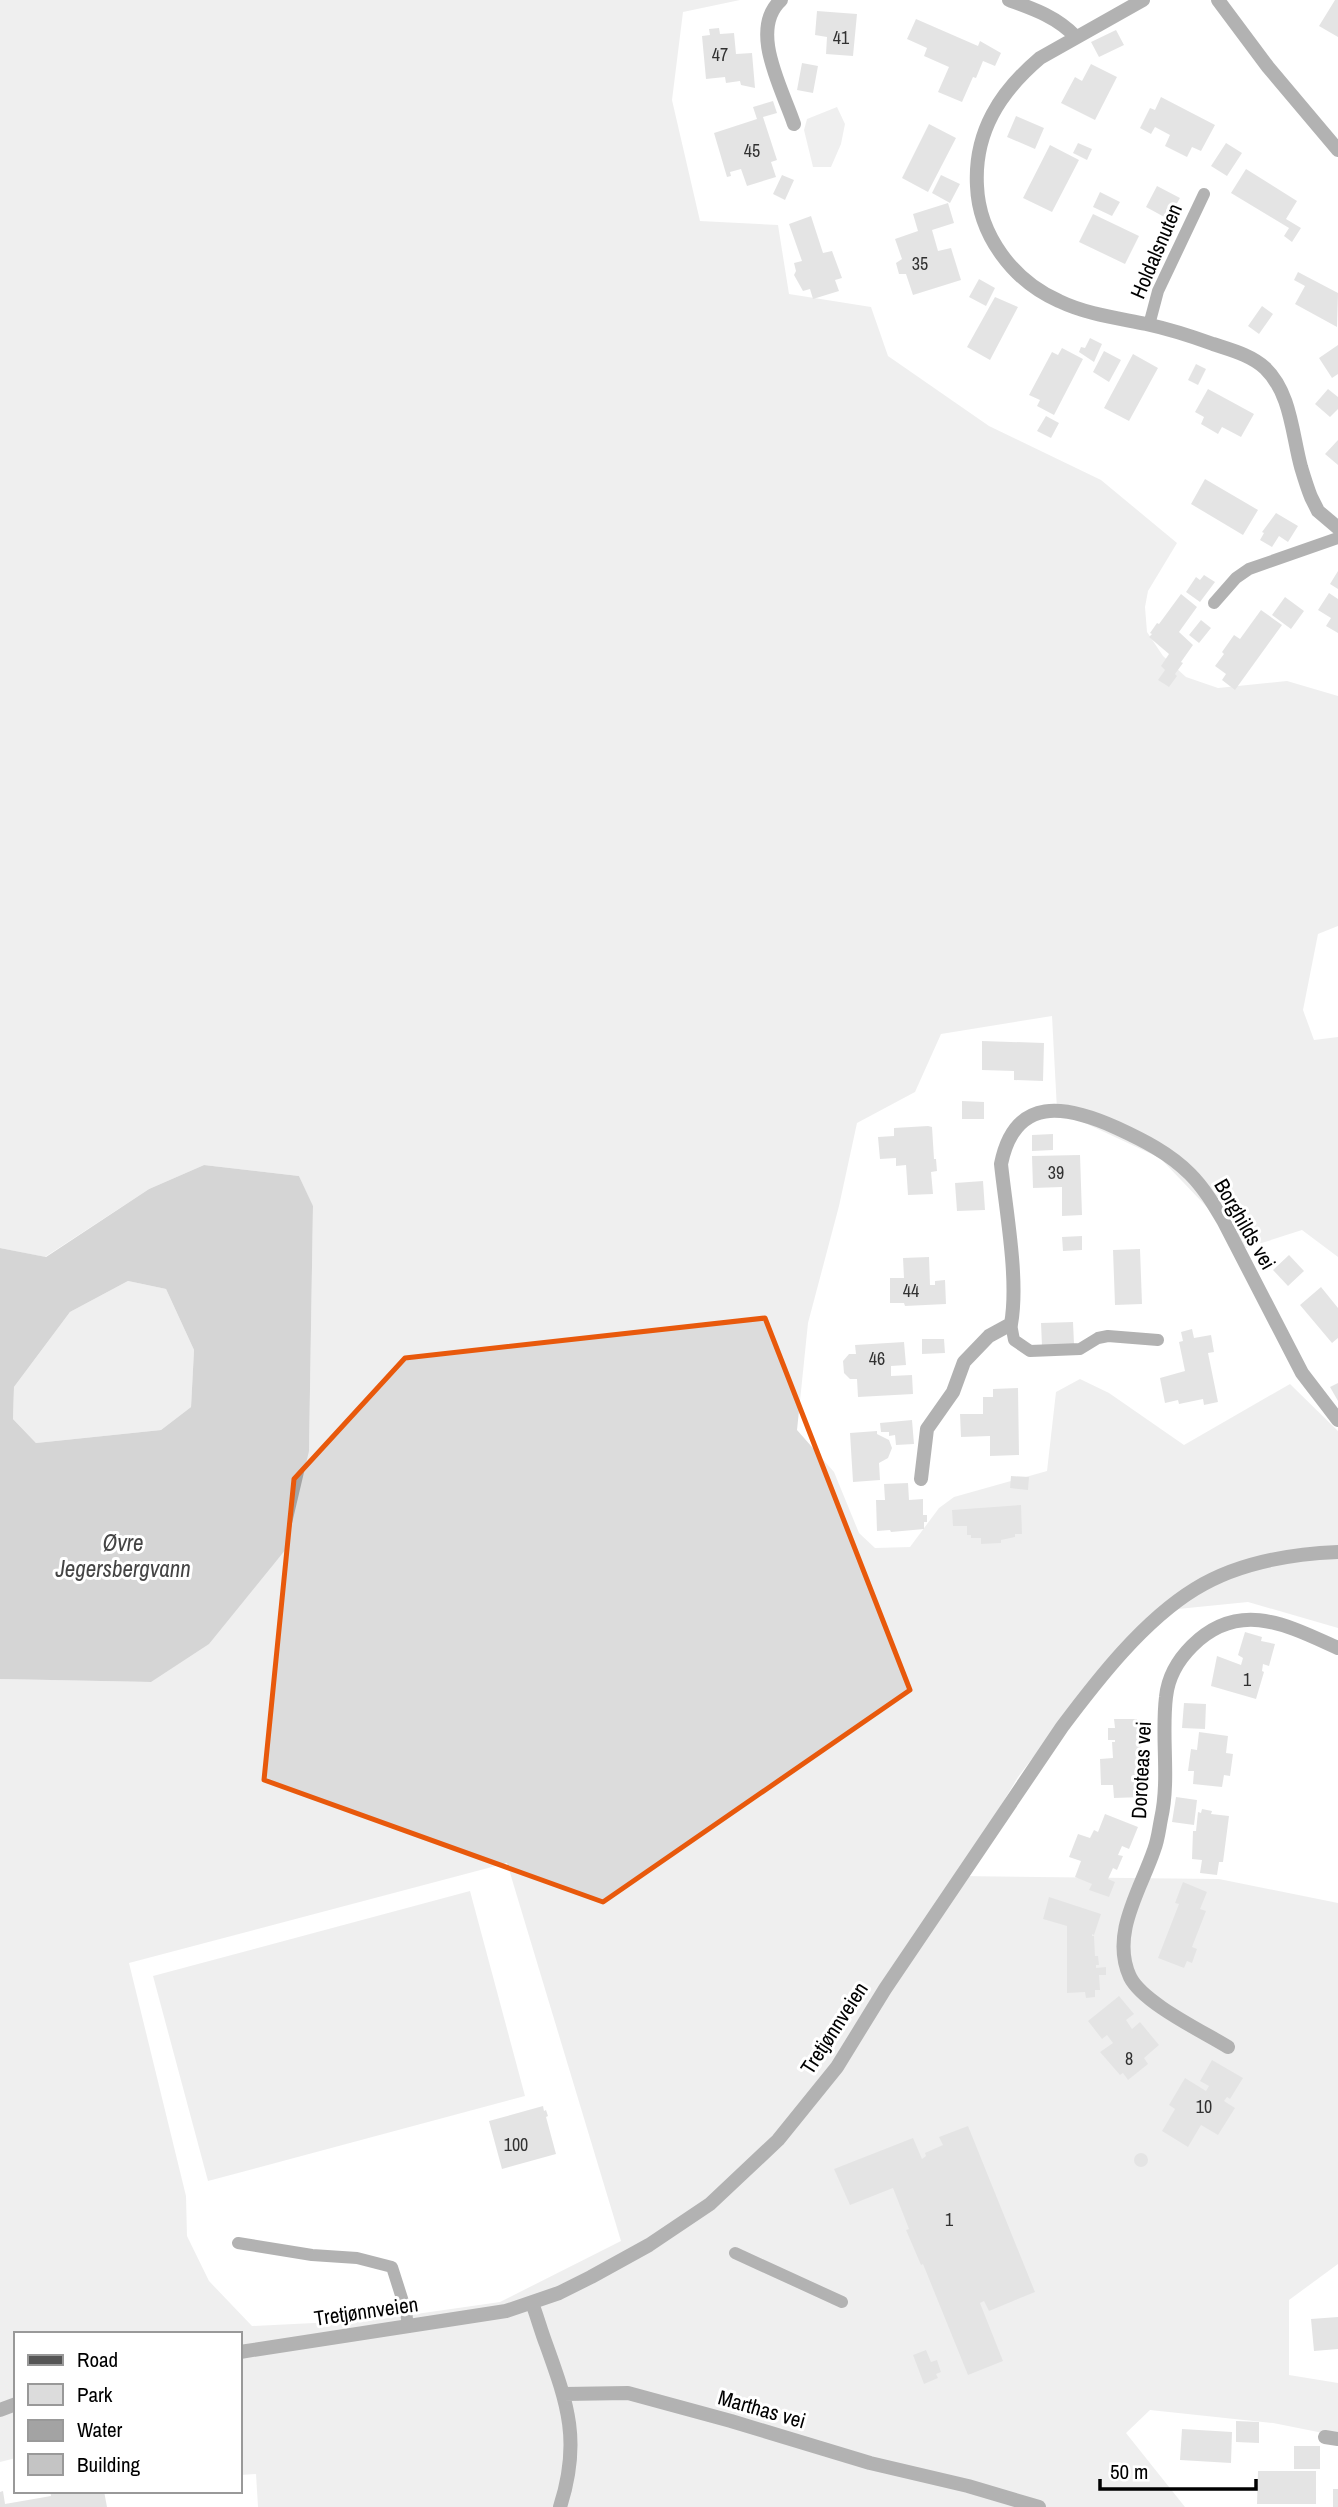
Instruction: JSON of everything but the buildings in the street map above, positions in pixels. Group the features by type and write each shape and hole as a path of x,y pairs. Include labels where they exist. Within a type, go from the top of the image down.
{"street":[{"path":"781,0 768,18 769,53 794,124"},
{"path":"1009,0 1048,14 1076,37"},
{"name":"Holdalsnuten","path":"1143,0 1040,58 1025,71 998,104 982,134 976,165 980,215 992,241 1013,269 1058,301 1235,351 1250,357 1264,368 1281,390 1311,497 1318,512 1338,528"},
{"path":"1218,0 1268,67 1338,150"},
{"name":"Borghilds vei","path":"1011,1324 1014,1308 1013,1284 1001,1164 1005,1144 1019,1122 1038,1112 1055,1109 1074,1111 1142,1140 1191,1174 1224,1222 1302,1373 1338,1420"},
{"path":"921,1479 928,1429 953,1392 964,1362 989,1336 1011,1324"},
{"name":"Tretjønnveien","path":"242,2352 482,2317 532,2303 591,2277 649,2245 710,2204 778,2140 837,2067 885,1989 1062,1727 1145,1630 1195,1589 1224,1574 1282,1557 1338,1552"},
{"name":"Doroteas vei","path":"1228,2047 1145,1996 1130,1976 1126,1963 1125,1933 1128,1920 1155,1849 1163,1810 1164,1714 1169,1680 1182,1657 1200,1638 1237,1620 1262,1619 1276,1622 1301,1630 1338,1648"},
{"path":"532,2303 568,2410 572,2451 569,2479 560,2507"},
{"name":"Marthas vei","path":"564,2394 628,2393 870,2463 968,2486 1039,2507"}],"lane":[{"name":"Holdalsnuten","path":"1149,325 1158,291 1204,194"},
{"path":"1214,603 1236,578 1249,569 1338,538"},
{"path":"1011,1324 1014,1340 1030,1351 1080,1349 1098,1338 1108,1336 1158,1340"},
{"path":"237,2243 312,2255 357,2258 392,2267 406,2311 408,2327"},
{"path":"735,2253 842,2301"}],"highlighted area":[{"path":"765,1318 910,1690 603,1902 264,1780 294,1479 405,1358"}],"green space":[{"path":"0,0 740,0 683,12 672,100 700,221 778,225 789,294 871,307 888,356 989,426 1101,480 1177,543 1148,591 1145,607 1147,632 1163,656 1186,677 1218,688 1287,681 1338,696 1338,926 1318,934 1303,1010 1314,1040 1338,1037 1338,1257 1302,1230 1246,1248 1160,1158 1057,1110 1052,1016 941,1034 915,1092 857,1123 839,1206 808,1323 797,1430 834,1472 859,1533 875,1548 910,1547 939,1508 954,1497 1047,1471 1056,1392 1080,1379 1109,1393 1184,1445 1290,1384 1338,1431 1338,1628 1248,1602 1158,1611 1102,1667 1018,1777 959,1876 1219,1879 1338,1903 1338,2264 1289,2300 1289,2375 1338,2383 1338,2436 1273,2423 1150,2410 1126,2433 1185,2507 258,2507 256,2474 242,2475 242,2332 14,2332 14,2458 0,2462 0,1679 151,1682 309,1451 313,1207 299,1176 204,1165 149,1189 45,1257 0,1248","holes":["507,1863 621,2241 500,2302 374,2320 252,2326 209,2281 187,2236 186,2196 129,1963"]},
{"path":"837,107 845,124 841,144 831,167 813,167 804,130 807,119"},
{"path":"128,1281 166,1289 194,1350 191,1407 161,1430 36,1443 13,1419 14,1387 70,1312"},
{"path":"470,1891 525,2096 208,2181 153,1976"}],"water":[{"name":"Øvre Jegersbergvann","path":"204,1165 299,1176 313,1206 309,1451 286,1549 209,1644 151,1682 0,1679 0,1248 46,1257 149,1189","holes":["128,1281 166,1289 194,1350 191,1407 161,1430 36,1443 13,1419 14,1387 70,1312"]}]}
